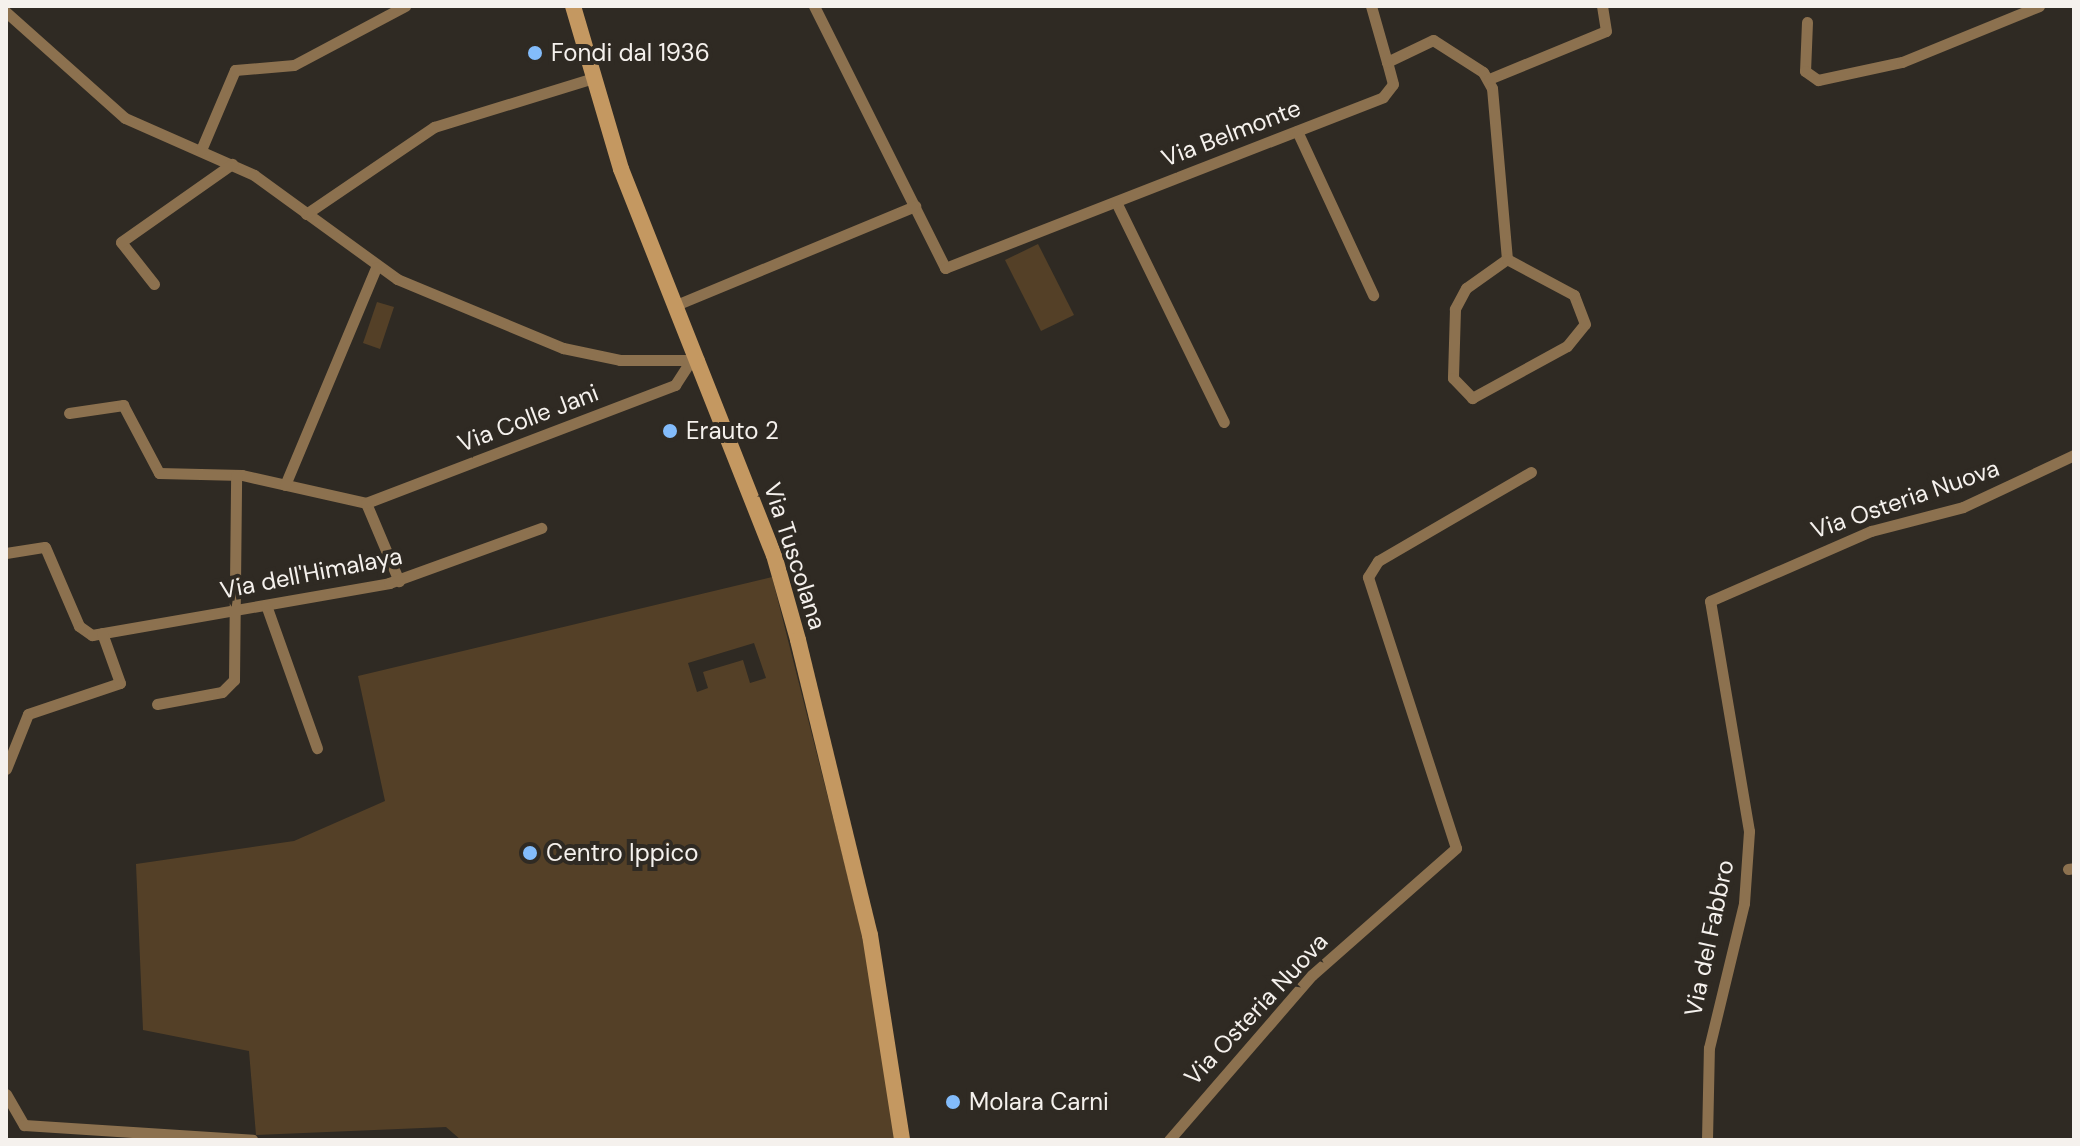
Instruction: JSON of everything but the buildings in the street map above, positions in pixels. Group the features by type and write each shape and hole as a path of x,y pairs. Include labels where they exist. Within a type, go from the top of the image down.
{"main road":[{"name":"Via Tuscolana","path":"573,6 593,78 695,360 774,555 834,773 902,1140"}],"street":[{"path":"201,150 235,70 294,65 405,6"},
{"path":"676,305 915,206 814,6"},
{"path":"1371,6 1387,62 1436,40 1489,79 1507,259"},
{"path":"1489,79 1606,31 1602,6"},
{"path":"1807,22 1805,71 1818,80 1902,62 2039,6"},
{"path":"6,12 121,115 232,164 376,267 554,346 614,360 695,360"},
{"name":"Via Belmonte","path":"915,206 945,268 1387,95 1393,84 1387,62"},
{"path":"306,214 434,127 593,78"},
{"path":"1297,131 1373,295"},
{"path":"154,284 121,252 121,242 232,164"},
{"path":"1116,202 1224,422"},
{"path":"1507,259 1570,292 1585,324 1567,346 1475,399 1453,378 1455,309 1466,288 1507,259"},
{"path":"285,485 376,267"},
{"name":"Via Colle Jani","path":"366,503 675,385 695,360"},
{"path":"69,413 120,404 155,471 236,475 366,503 399,581"},
{"name":"Via Osteria Nuova","path":"1708,604 1865,533 1957,509 2074,455"},
{"name":"Via Osteria Nuova","path":"1169,1140 1312,975 1454,851 1456,834 1368,577 1378,561 1531,472"},
{"path":"157,704 233,684 236,475"},
{"name":"Via dell'Himalaya","path":"6,553 37,545 47,549 83,632 102,633 399,581 541,528"},
{"name":"Via del Fabbro","path":"1707,1140 1710,1043 1744,903 1749,836 1708,604"},
{"path":"266,605 317,748"},
{"path":"6,769 28,714 120,683 102,633"},
{"path":"6,1094 24,1125 253,1140"}],"shaded area":[{"path":"1038,244 1074,315 1041,331 1005,260"},
{"path":"377,302 394,307 380,349 363,343"},
{"name":"Centro Ippico","path":"772,577 862,932 897,1140 461,1140 446,1127 256,1135 249,1051 143,1030 136,864 294,841 385,801 358,676","holes":["754,643 766,678 750,683 743,660 703,672 708,688 697,692 688,663"]}],"place":[{"name":"Fondi dal 1936","path":"535,53"},
{"name":"Erauto 2","path":"670,431"},
{"name":"Centro Ippico","path":"530,853"},
{"name":"Molara Carni","path":"953,1102"}]}
